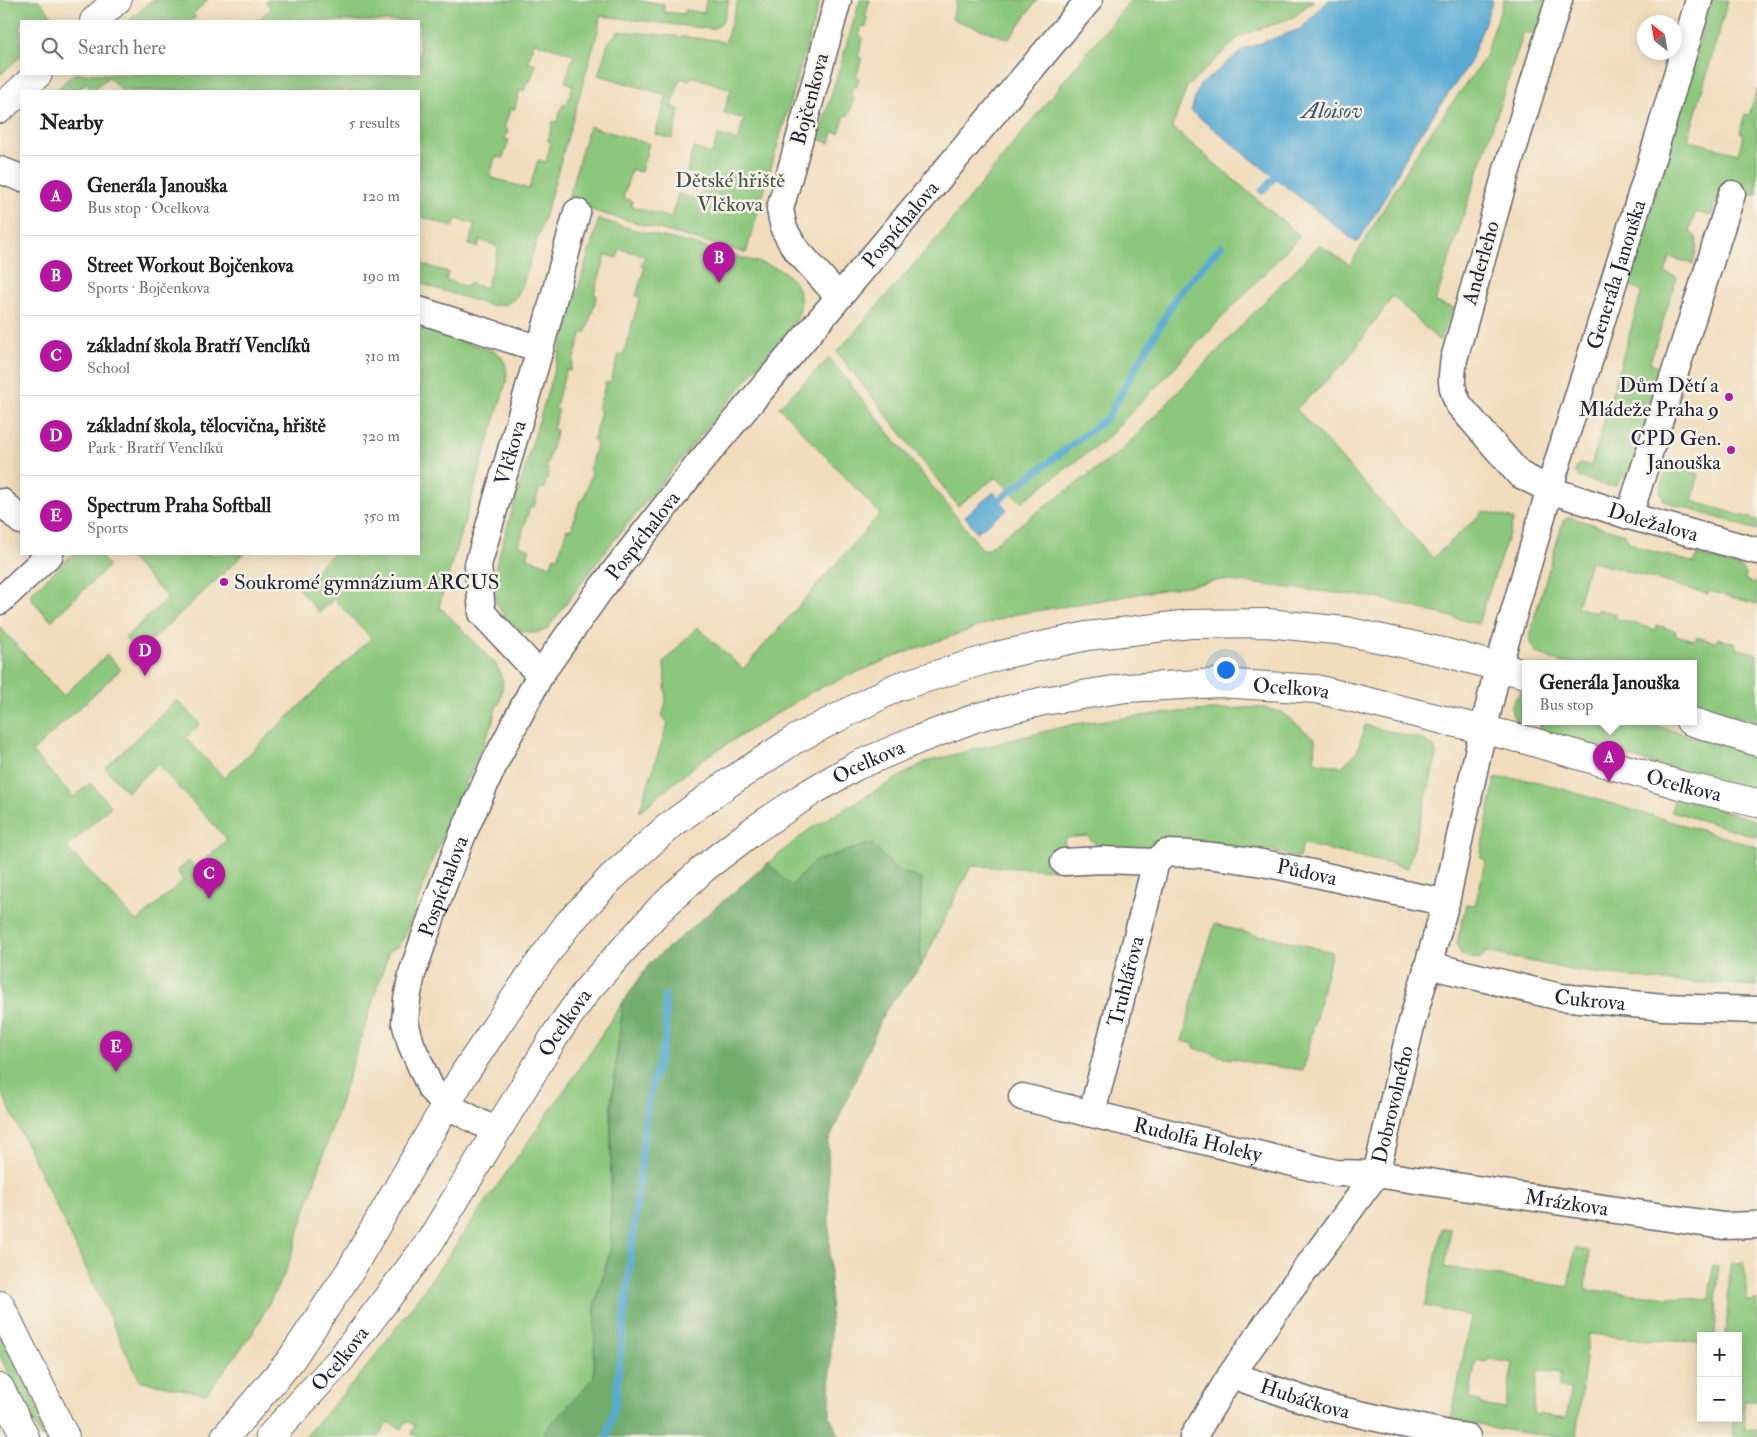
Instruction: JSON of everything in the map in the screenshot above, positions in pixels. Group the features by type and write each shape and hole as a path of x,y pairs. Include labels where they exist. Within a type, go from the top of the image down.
{"street":[{"path":"95,20 116,0"},
{"name":"Bojčenkova","path":"838,0 780,209 784,229 794,247 839,297"},
{"name":"Pospíchalova","path":"496,1131 446,1105 431,1089 411,1044 405,1022 407,999 412,974 462,836 495,762 540,675 600,590 697,466 1089,0"},
{"name":"Anderleho","path":"1550,490 1519,474 1459,405 1451,380 1454,359 1506,173 1559,0"},
{"name":"Generála Janouška","path":"1481,741 1498,668 1550,490 1699,0"},
{"path":"21,90 37,75"},
{"path":"0,109 20,91"},
{"path":"0,170 20,178"},
{"path":"1629,516 1732,194"},
{"name":"Vlčkova","path":"540,675 482,613 478,565 577,212"},
{"path":"420,310 540,349"},
{"name":"Doležalova","path":"1550,490 1629,516 1757,551"},
{"path":"0,504 2,502 20,520"},
{"path":"0,601 49,555"},
{"name":"Ocelkova","path":"225,1437 290,1361 350,1271 464,1074 530,976 568,924 611,878 668,827 727,784 794,740 897,687 1001,654 1087,636 1190,624 1267,623 1345,631 1443,652 1522,673"},
{"name":"Ocelkova","path":"270,1437 342,1359 429,1243 556,1034 587,990 622,949 702,869 754,830 811,792 856,766 978,717 1044,701 1126,688 1219,683 1316,689 1481,741 1530,741 1680,785 1757,803"},
{"path":"1697,723 1757,742"},
{"name":"Dobrovolného","path":"1193,1437 1231,1375 1286,1296 1376,1174 1428,965 1446,902 1481,741"},
{"name":"Půdova","path":"1064,862 1161,857 1195,853 1253,861 1446,902"},
{"name":"Truhlářova","path":"1092,1114 1161,857"},
{"name":"Cukrova","path":"1428,965 1560,997 1664,1007 1757,1010"},
{"name":"Rudolfa Holeky","path":"1022,1097 1335,1173 1376,1174"},
{"name":"Mrázkova","path":"1376,1174 1723,1226 1757,1225"},
{"path":"0,1305 66,1437"},
{"name":"Hubáčkova","path":"1231,1375 1323,1406 1467,1437"},
{"path":"0,1388 25,1437"}],"green space":[{"path":"0,0 39,0 55,20 20,20 20,57 0,75"},
{"path":"152,0 208,0 193,14 196,17 192,20 130,20"},
{"path":"268,0 635,0 664,4 664,12 684,14 685,10 704,13 706,0 729,0 726,14 722,21 712,29 600,16 598,31 549,202 523,284 514,299 500,305 488,305 420,283 420,263 448,272 446,280 467,287 468,283 486,288 499,247 480,240 478,247 469,245 475,224 456,219 453,227 420,216 420,90 121,90 108,77 93,90 86,83 78,90 56,90 72,75 182,75 185,78 188,75 420,75 420,20 258,20 271,8 266,2","holes":["534,42 574,54 565,82 573,85 567,104 563,104 557,122 553,121 548,141 551,142 546,162 538,160 529,189 490,177 495,157 503,158 509,140 505,139 508,130 504,128 510,109 514,110 520,90 524,91 527,81 530,82 536,64 528,62"]},
{"name":"Dětské hřiště Vlčkova","path":"738,0 747,0 763,5 765,0 820,0 746,253 567,202 589,126 649,144 641,172 632,168 623,198 632,201 631,206 671,218 678,194 699,200 705,178 687,172 693,148 712,154 718,135 738,141 744,119 724,113 731,89 691,76 689,81 680,78 671,109 672,107 680,110 672,139 655,134 667,95 598,75 609,41 619,31 717,40 725,43"},
{"path":"860,0 870,0 865,17 868,18 866,27 862,26 859,36 863,38 858,57 862,58 856,77 859,78 857,87 853,86 850,96 854,98 849,115 845,115 839,133 833,132 830,143 818,139"},
{"path":"957,0 1037,0 1009,39 952,19"},
{"path":"1131,0 1314,0 1294,17 1240,36 1187,87 1172,127 1300,236 1106,439 1021,502 996,477 958,506 837,352 938,237"},
{"path":"1504,0 1549,0 1539,35 1524,32 1435,302 1454,308 1439,341 1393,296 1344,364 1296,409 1433,558 1484,511 1514,519 1478,624 1379,598 1222,580 1012,615 898,655 813,691 703,759 639,812 668,723 662,716 666,702 664,662 697,627 743,669 880,514 779,407 829,358 984,551 1121,451 1319,245 1350,265 1421,146 1484,59"},
{"path":"1711,0 1728,0 1688,140 1738,154 1744,134 1740,132 1745,114 1749,115 1757,89 1757,195 1743,193 1735,208 1715,202 1711,216 1696,212 1689,231 1696,237 1697,246 1693,264 1670,257 1665,273 1677,277 1650,362 1658,368 1662,377 1632,480 1623,476 1617,485 1607,486 1579,477 1576,474 1576,467 1581,463 1591,466 1642,291 1631,286 1629,282"},
{"path":"599,219 767,265 788,275 796,285 800,296 800,308 796,320 611,544 548,628 533,633 522,631 513,626 496,602 493,582 494,572","holes":["620,249 645,256 641,266 645,267 636,296 640,297 623,355 619,354 610,383 606,382 598,410 601,412 593,440 597,442 589,470 592,472 583,501 580,500 571,530 567,529 558,557 554,556 551,566 527,558 530,549 519,545 530,506 534,507 540,488 544,489 549,470 546,468 557,430 553,429 559,410 555,409 566,370 570,371 582,332 586,333 597,295 594,294 606,255 617,258"]},
{"path":"420,328 497,352 506,367 506,383 439,606 495,663 503,683 500,702 432,861 405,936 398,946 389,951 286,1271 253,1333 206,1394 140,1381 0,1089 0,627 63,696 107,655 121,669 32,752 74,797 90,783 111,806 67,848 137,922 183,880 177,871 189,861 196,868 227,839 157,764 127,792 105,768 177,700 200,724 186,738 224,778 371,638 334,599 319,612 297,587 332,555 420,555"},
{"path":"1675,467 1699,474 1692,501 1757,520 1757,530 1664,501 1660,491 1665,473"},
{"path":"1566,518 1572,518 1625,534 1628,541 1641,548 1694,563 1698,556 1702,556 1742,568 1746,574 1745,580 1754,583 1757,581 1757,604 1709,591 1708,594 1590,561 1577,607 1597,613 1598,609 1616,614 1615,618 1656,630 1657,625 1676,631 1675,635 1695,640 1696,637 1716,642 1718,638 1736,644 1735,648 1757,654 1757,722 1697,705 1697,660 1555,660 1535,652 1530,642 1530,633 1563,521"},
{"path":"72,555 104,555 102,558 109,566 51,621 33,601 30,594"},
{"path":"127,555 243,555 138,653 125,638 168,598"},
{"path":"1522,692 1522,725 1512,714 1513,704"},
{"path":"1260,707 1281,712 1315,739 1314,761 1341,767 1357,752 1365,725 1424,740 1434,747 1437,755 1408,868 1303,844 1299,858 1265,849 1249,855 1101,849 1087,836 1065,838 1063,856 1067,870 971,866 920,968 921,879 895,869 871,844 815,861 791,887 768,863 810,829 925,762 1074,724 1165,713"},
{"path":"1541,725 1653,725 1757,755 1757,794 1539,730"},
{"path":"1495,779 1532,780 1757,847 1757,986 1663,981 1571,970 1486,952 1481,959 1461,955 1457,944 1466,904 1475,905 1486,861 1480,857"},
{"path":"1675,796 1757,821 1757,837 1671,811"},
{"path":"871,843 895,869 921,879 920,968 885,1011 828,1143 831,1336 830,1417 840,1437 544,1437 545,1431 594,1378 595,1303 611,1248 611,1106 623,1002 651,962 768,863 791,886 815,861"},
{"path":"1215,924 1262,937 1263,935 1332,952 1303,1070 1231,1059 1194,1048 1194,1044 1182,1041 1198,978"},
{"path":"623,1002 611,1106 611,1248 595,1303 594,1378 545,1431 544,1437 418,1437 411,1434 415,1425 406,1421 402,1429 387,1422 379,1437 304,1437 363,1372 419,1297 568,1085"},
{"path":"1442,1228 1451,1229 1445,1267 1568,1287 1575,1248 1589,1251 1586,1290 1709,1300 1713,1265 1718,1266 1715,1332 1697,1332 1697,1342 1648,1340 1589,1334 1576,1437 1529,1433 1451,1420 1471,1316 1425,1306","holes":["1488,1359 1513,1363 1505,1409 1480,1405 1480,1401 1469,1399 1476,1360 1487,1362","1538,1370 1561,1373 1559,1388 1570,1389 1567,1418 1533,1414"]},
{"path":"1744,1262 1747,1301 1757,1300 1757,1400 1744,1400 1745,1430 1757,1430 1757,1437 1733,1437 1733,1422 1742,1422 1742,1332 1726,1332 1730,1264"},
{"path":"0,1331 52,1437 41,1437 0,1356"}],"water":[{"name":"Aloisov","path":"1329,0 1493,0 1470,63 1414,142 1384,199 1357,243 1191,111 1199,86 1244,49 1300,29"},
{"path":"994,492 1007,510 977,532 965,516"}],"waterway":[{"path":"1262,191 1275,177"},
{"path":"999,500 1107,418 1177,296 1221,246"},
{"path":"607,1437 615,1405 647,1104 666,1036 665,995"}],"place":[{"name":"Street Workout Bojčenkova","path":"719,283"},
{"name":"Dům Dětí a Mládeže Praha 9","path":"1729,397"},
{"name":"CPD Gen. Janouška","path":"1731,450"},
{"name":"Soukromé gymnázium ARCUS","path":"224,582"},
{"name":"základní škola, tělocvična, hřiště","path":"145,676"},
{"name":"Generála Janouška","path":"1609,782"},
{"name":"základní škola Bratří Venclíků","path":"209,899"},
{"name":"Spectrum Praha Softball","path":"116,1072"}]}
